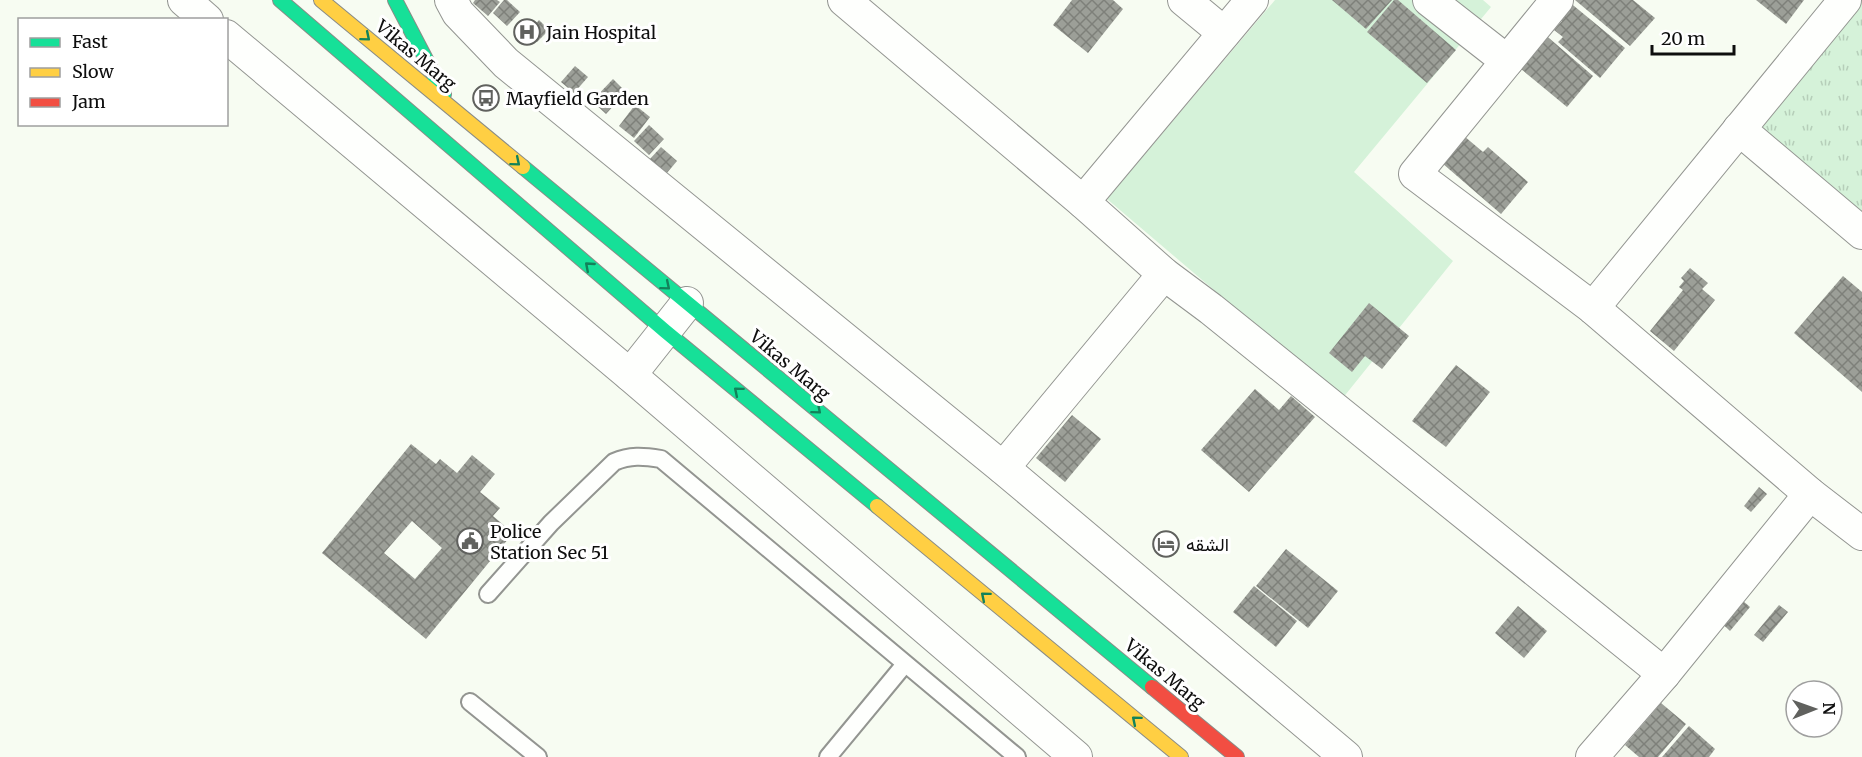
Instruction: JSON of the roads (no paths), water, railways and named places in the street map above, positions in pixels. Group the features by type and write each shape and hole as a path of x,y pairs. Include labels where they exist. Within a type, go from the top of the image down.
{"main road":[{"path":"280,0 665,331 1181,757"},
{"name":"Vikas Marg","path":"321,0 1237,757"},
{"path":"395,0 451,108"}],"street":[{"path":"184,0 205,18"},
{"path":"451,0 458,13 506,63 1003,468 1346,757"},
{"path":"844,0 1083,202 1164,274 1211,309 1664,674"},
{"path":"1184,0 1224,33"},
{"path":"1083,202 1252,0"},
{"path":"1430,0 1508,61"},
{"path":"1557,0 1415,174 1593,308 1810,494 1862,534"},
{"path":"1593,308 1845,0"},
{"path":"228,38 630,375 1076,757"},
{"path":"1739,129 1862,233"},
{"path":"1003,468 1164,274"},
{"path":"630,375 687,303"},
{"path":"1592,757 1664,674 1810,494"}],"lane":[{"path":"488,594 551,523 614,462 627,457 644,456 661,459 1017,757"},
{"path":"828,757 905,664"},
{"path":"470,702 538,757"}],"place":[{"name":"Jain Hospital","path":"527,32"},
{"name":"Mayfield Garden","path":"486,98"},
{"name":"Police Station Sec 51","path":"470,541"},
{"name":"الشقه","path":"1166,544"}]}
